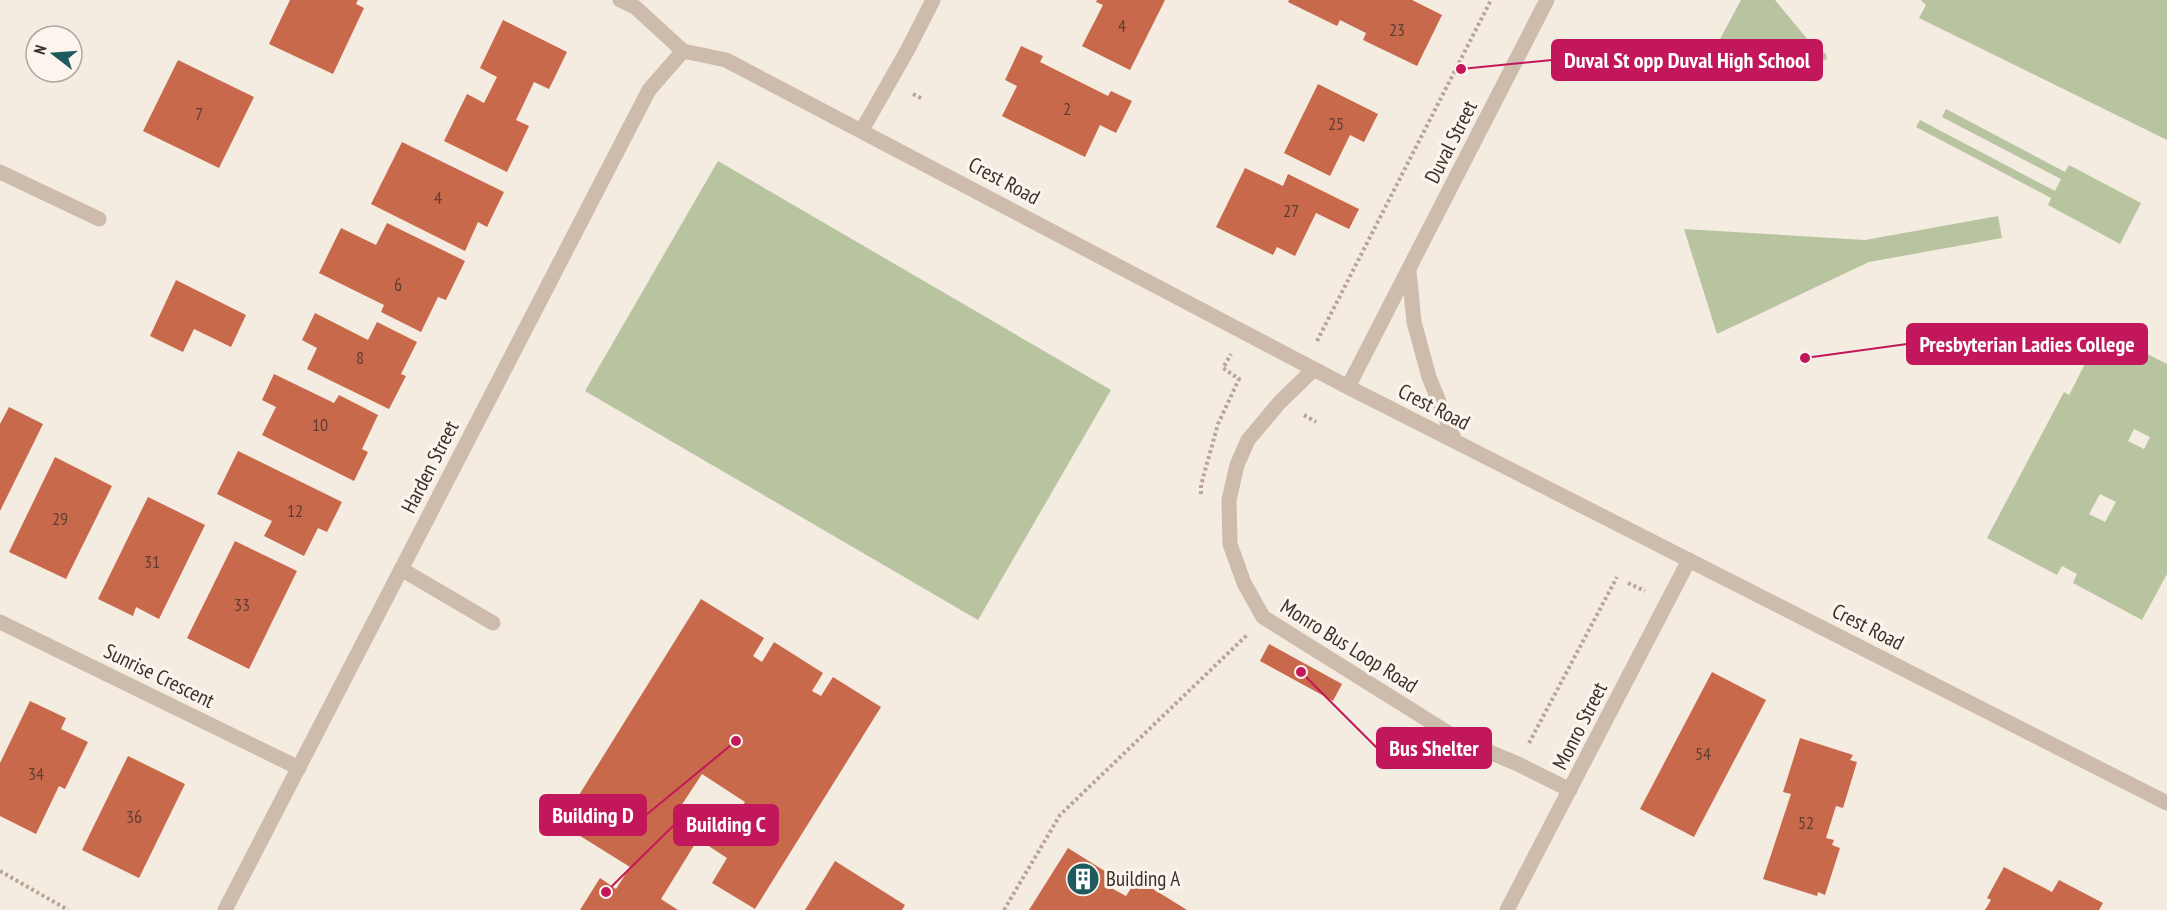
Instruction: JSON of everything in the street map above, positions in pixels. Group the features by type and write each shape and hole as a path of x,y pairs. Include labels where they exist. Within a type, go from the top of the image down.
{"street":[{"path":"620,0 635,7 683,51"},
{"path":"862,130 933,0"},
{"name":"Duval Street","path":"1348,387 1547,0"},
{"name":"Crest Road","path":"683,51 726,60 1348,387 2167,803"},
{"name":"Harden Street","path":"225,910 649,90 683,51"},
{"path":"0,172 99,219"},
{"path":"1409,271 1414,322 1429,377 1455,441"},
{"name":"Monro Bus Loop Road","path":"1314,369 1280,402 1248,440 1237,465 1228,500 1230,544 1244,583 1263,617 1458,740 1518,764 1570,790"},
{"name":"Monro Street","path":"1507,910 1689,560"},
{"path":"401,569 493,623"},
{"name":"Sunrise Crescent","path":"0,622 299,768"}],"path":[{"path":"1321,333 1491,0"},
{"path":"1201,505 1201,485 1218,424 1239,379 1223,368 1229,358"},
{"path":"1530,741 1617,577"},
{"path":"1004,910 1060,815 1252,630"},
{"path":"0,871 68,910"}],"green space":[{"path":"1741,0 1775,0 1818,52 1826,54 1827,59 1819,62 1816,56 1719,41"},
{"path":"1921,0 2167,0 2167,140 1919,18 1926,5"},
{"path":"1946,109 2065,172 2069,165 2141,203 2120,244 2048,205 2051,198 1916,127 1920,120 2055,191 2061,179 1942,117"},
{"path":"718,161 1111,390 978,620 585,391"},
{"path":"1998,216 2002,238 1869,262 1717,334 1684,229 1865,240"},
{"path":"2102,331 2167,364 2167,574 2142,620 2073,583 2077,574 2062,566 2057,575 1987,538 2064,392 2069,395","holes":["2134,429 2150,437 2144,449 2128,441","2100,494 2116,502 2105,522 2089,514"]}],"building":[{"path":"290,0 358,0 356,4 364,8 333,74 269,44"},
{"path":"1097,0 1165,0 1130,70 1082,46 1103,5 1096,2"},
{"path":"1289,0 1412,0 1442,15 1417,66 1363,40 1366,33 1340,20 1337,26 1288,2"},
{"path":"503,20 567,52 549,89 534,82 516,120 529,126 507,172 444,141 467,94 484,103 497,77 480,68"},
{"path":"1021,46 1043,56 1040,62 1108,96 1111,91 1132,101 1116,133 1100,125 1085,157 1002,116 1017,86 1005,80"},
{"path":"178,60 254,97 219,168 143,131"},
{"path":"1318,84 1378,114 1364,142 1350,135 1330,176 1284,153"},
{"path":"402,142 504,192 487,227 478,222 465,251 371,204"},
{"path":"1245,168 1283,186 1288,174 1359,209 1349,229 1316,213 1295,256 1277,247 1273,255 1216,227"},
{"path":"387,223 465,261 446,300 438,297 421,332 381,312 384,305 319,273 341,228 376,245"},
{"path":"176,280 246,315 231,347 194,329 183,352 150,336"},
{"path":"315,313 368,340 377,322 417,342 401,374 406,376 389,409 307,369 317,348 302,340"},
{"path":"274,374 334,403 339,395 378,415 362,449 368,452 354,481 262,435 276,407 262,400"},
{"path":"9,407 43,424 0,511 0,424"},
{"path":"238,451 342,502 327,532 318,528 304,556 264,536 272,521 217,494"},
{"path":"55,457 112,486 66,579 9,552"},
{"path":"148,497 205,525 159,619 136,607 133,616 98,599"},
{"path":"235,541 297,571 249,669 187,638"},
{"path":"701,599 764,638 753,656 762,662 774,642 823,673 812,691 821,696 833,677 881,707 755,909 712,883 727,858 698,839 661,899 678,910 580,910 600,878 616,889 630,867 561,824","holes":["702,774 745,802 725,834 681,806"]},
{"path":"1269,644 1342,684 1333,701 1260,661"},
{"path":"1712,672 1766,700 1694,837 1640,809"},
{"path":"30,701 66,718 61,729 88,742 65,789 59,786 36,834 0,816 0,763"},
{"path":"1800,738 1853,755 1850,760 1857,762 1843,808 1836,806 1826,838 1834,840 1832,845 1840,848 1825,895 1818,892 1817,896 1763,879 1791,794 1783,792"},
{"path":"128,756 185,784 139,878 82,850"},
{"name":"Building A","path":"1068,848 1119,880 1113,889 1126,896 1137,879 1187,910 1029,910"},
{"path":"835,861 905,905 902,910 805,910"},
{"path":"2004,867 2052,892 2059,880 2103,903 2099,910 1985,910 1991,900 1987,898"}],"place":[{"name":"Duval St opp Duval High School","path":"1461,69"},
{"name":"Presbyterian Ladies College","path":"1805,358"},
{"name":"Bus Shelter","path":"1301,672"},
{"name":"Building D","path":"736,741"},
{"name":"Building A","path":"1083,879"},
{"name":"Building C","path":"606,892"}]}
